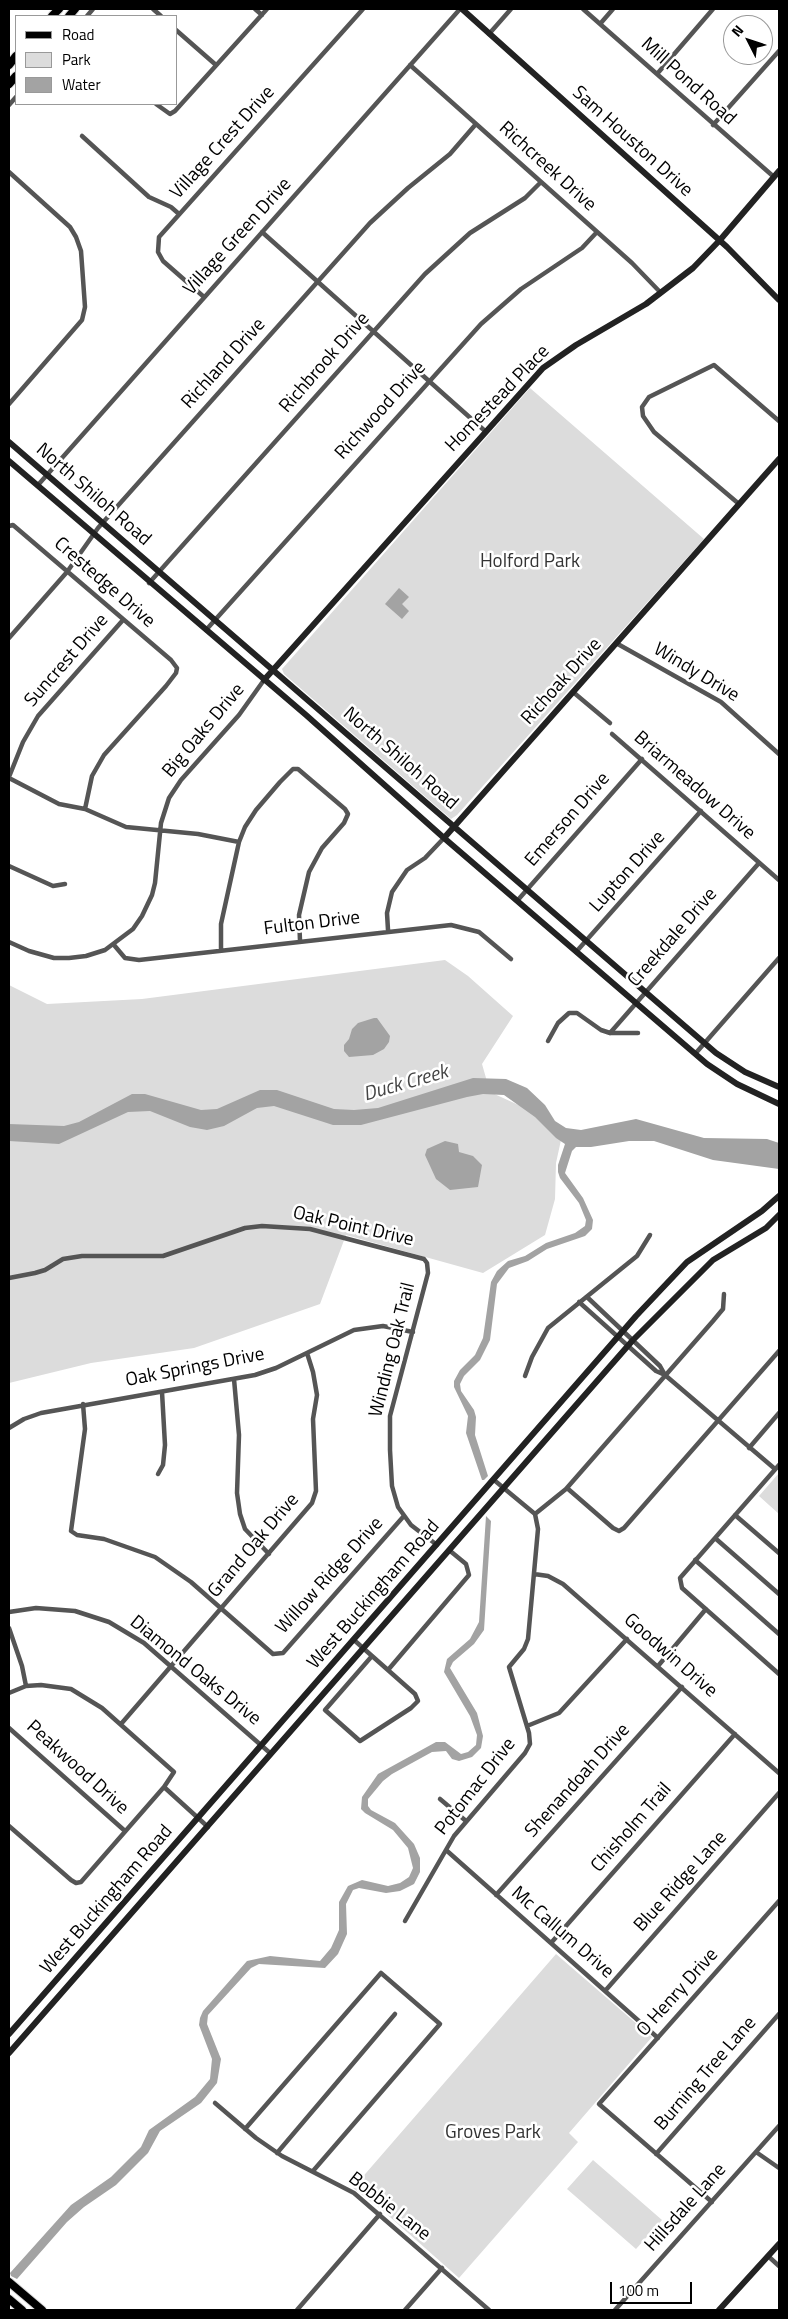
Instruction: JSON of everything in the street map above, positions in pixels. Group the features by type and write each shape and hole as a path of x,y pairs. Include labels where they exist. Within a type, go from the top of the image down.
{"main road":[{"name":"Sam Houston Drive","path":"461,9 720,240 778,297"},
{"name":"Homestead Place","path":"264,680 544,368 558,357 661,293 693,268 720,240 779,171"},
{"name":"North Shiloh Road","path":"9,442 705,1043 731,1064 779,1087"},
{"name":"Richoak Drive","path":"444,838 779,459"},
{"name":"North Shiloh Road","path":"9,461 695,1054 729,1080 779,1104"},
{"path":"365,768 374,757"},
{"name":"West Buckingham Road","path":"9,2034 623,1332 687,1262 762,1211 779,1196"},
{"name":"West Buckingham Road","path":"9,2053 632,1340 713,1260 766,1228 779,1215"},
{"path":"437,1546 449,1550"},
{"path":"130,1897 139,1905"},
{"path":"86,1946 96,1954"},
{"path":"720,2310 779,2244"},
{"path":"9,2282 42,2310"},
{"path":"9,2299 22,2310"}],"street":[{"path":"255,9 262,15"},
{"path":"157,105 170,114 179,108 267,9"},
{"name":"Village Crest Drive","path":"204,297 163,262 158,252 159,237 363,9"},
{"name":"Village Green Drive","path":"38,485 461,9"},
{"path":"489,34 511,9"},
{"name":"Mill Pond Road","path":"583,9 774,177"},
{"path":"600,24 613,9"},
{"path":"657,74 713,9"},
{"path":"178,32 216,65"},
{"path":"713,125 779,51"},
{"name":"Richcreek Drive","path":"410,65 645,275 661,293"},
{"name":"Richland Drive","path":"9,638 67,572 93,534 317,282 385,208 450,154 476,124"},
{"path":"82,136 146,194 171,207 179,214"},
{"path":"9,172 70,227 76,237 80,251 85,307 82,320 9,404"},
{"name":"Richbrook Drive","path":"149,583 444,255 470,234 525,198 541,182"},
{"path":"262,232 485,432"},
{"name":"Richwood Drive","path":"206,630 428,381 498,308 521,288 582,248 597,232"},
{"path":"739,504 654,432 643,416 642,407 649,397 714,365 779,421"},
{"name":"Crestedge Drive","path":"9,526 13,525 171,660 177,668 176,673 166,686 104,755 92,776 84,809"},
{"name":"Suncrest Drive","path":"9,778 23,742 38,716 123,620"},
{"name":"Windy Drive","path":"616,643 728,707 779,754"},
{"name":"Big Oaks Drive","path":"9,942 29,951 54,958 86,956 114,945 133,929 148,906 155,883 159,832 164,811 180,780 239,715 264,680"},
{"path":"573,692 610,723"},
{"name":"Briarmeadow Drive","path":"612,734 779,880"},
{"name":"Emerson Drive","path":"517,901 642,759"},
{"path":"221,950 222,924 239,842 245,827 256,810 293,770 298,769 345,809 348,814 344,822 322,848 309,872 299,915 300,941"},
{"path":"9,778 59,804 84,809 126,826 159,832 198,834 239,842"},
{"name":"Lupton Drive","path":"576,952 701,811"},
{"name":"Richoak Drive","path":"388,930 387,913 392,892 407,870 425,858 444,838"},
{"name":"Creekdale Drive","path":"610,1033 759,863"},
{"path":"9,866 53,886 65,884"},
{"name":"Fulton Drive","path":"114,945 121,954 132,960 438,925 467,927 487,937 511,958"},
{"path":"695,1054 779,958"},
{"path":"548,1040 558,1023 569,1013 577,1013 601,1030 610,1033 638,1033"},
{"name":"Oak Point Drive","path":"9,1278 45,1270 63,1259 82,1256 163,1256 245,1228 262,1226 288,1226 325,1232 424,1259 427,1263"},
{"path":"525,1376 548,1328 637,1256 650,1235"},
{"name":"Winding Oak Trail","path":"427,1263 428,1273 390,1416 389,1429 392,1486 398,1507 403,1517 437,1546"},
{"path":"494,1480 535,1514 567,1488 723,1309 724,1294"},
{"path":"586,1297 663,1370 665,1375"},
{"path":"579,1302 656,1371 665,1375 775,1470"},
{"name":"Oak Springs Drive","path":"9,1428 41,1412 234,1380 276,1368 354,1330 383,1326 413,1332"},
{"path":"567,1488 619,1531 624,1528 779,1351"},
{"name":"Grand Oak Drive","path":"121,1724 302,1517 312,1503 316,1491 313,1419 317,1395 307,1353"},
{"path":"234,1380 239,1435 237,1493 240,1514 245,1529 269,1554"},
{"path":"158,1474 163,1465 165,1445 162,1392"},
{"path":"84,1404 85,1429 71,1531 77,1535 104,1539 156,1557 191,1582 222,1609"},
{"path":"749,1448 779,1413"},
{"path":"779,1465 680,1578 682,1588 779,1674"},
{"name":"Potomac Drive","path":"405,1921 446,1850 466,1822 525,1753 530,1744 527,1726 509,1667 524,1649 528,1639 538,1529 535,1514"},
{"path":"735,1515 779,1553"},
{"name":"Willow Ridge Drive","path":"222,1609 273,1654 279,1655 403,1517"},
{"path":"715,1538 779,1594"},
{"path":"388,1670 469,1575 466,1564 449,1550"},
{"path":"696,1560 779,1634"},
{"name":"Goodwin Drive","path":"534,1574 556,1579 779,1772"},
{"name":"Diamond Oaks Drive","path":"9,1612 36,1608 75,1612 92,1615 128,1633 172,1667 270,1753"},
{"path":"658,1666 706,1609"},
{"path":"9,1628 22,1666 26,1686"},
{"path":"527,1726 559,1712 627,1639"},
{"path":"354,1640 388,1670 417,1697 418,1701 411,1708 360,1741 325,1710 372,1656"},
{"path":"9,1693 26,1686 55,1686 71,1689 94,1703 121,1724 174,1772 164,1787 88,1876 76,1883 9,1826"},
{"name":"Shenandoah Drive","path":"496,1895 682,1687"},
{"name":"Peakwood Drive","path":"9,1728 125,1831"},
{"name":"Chisholm Trail","path":"551,1942 735,1734"},
{"path":"164,1787 208,1827"},
{"name":"Blue Ridge Lane","path":"605,1990 779,1793"},
{"path":"440,1799 466,1822"},
{"name":"Mc Callum Drive","path":"446,1850 658,2038"},
{"name":"O Henry Drive","path":"656,2154 599,2104 779,1901"},
{"path":"246,2129 381,1973 440,2024 313,2171"},
{"path":"277,2153 395,2014"},
{"name":"Burning Tree Lane","path":"656,2154 779,2014"},
{"name":"Bobbie Lane","path":"214,2103 277,2153 354,2193 489,2310"},
{"name":"Hillsdale Lane","path":"615,2310 779,2126"},
{"path":"756,2152 779,2168"},
{"path":"656,2154 712,2202"},
{"path":"297,2310 380,2214"},
{"path":"768,2256 779,2266"},
{"path":"405,2310 442,2268"}],"green space":[{"name":"Holford Park","path":"530,388 704,539 457,815 451,819 284,674 282,669"},
{"path":"445,960 468,976 513,1016 482,1064 490,1092 536,1113 561,1140 556,1163 555,1199 545,1235 483,1273 346,1235 320,1304 194,1348 91,1363 9,1383 9,985 47,1004 142,999"},
{"path":"779,1473 779,1514 759,1496"},
{"name":"Groves Park","path":"556,1954 652,2037 569,2133 578,2142 459,2278 382,2210 353,2188"},
{"path":"593,2160 662,2220 636,2249 567,2189"}],"water":[{"path":"399,588 409,597 402,604 409,611 402,619 385,604"},
{"path":"377,1018 390,1036 389,1042 384,1049 373,1055 349,1057 344,1051 344,1045 349,1039 352,1029 358,1023"},
{"path":"473,1078 506,1079 527,1088 545,1105 555,1121 566,1128 581,1130 636,1119 704,1138 767,1139 779,1143 779,1169 713,1160 654,1141 629,1141 591,1147 576,1147 572,1151 565,1173 583,1198 593,1220 592,1229 585,1236 547,1249 528,1261 509,1268 497,1284 490,1340 480,1360 464,1376 460,1384 461,1391 474,1410 476,1417 475,1435 488,1476 484,1480 482,1480 466,1433 468,1416 454,1387 454,1381 460,1370 475,1355 483,1338 491,1282 497,1271 508,1261 525,1256 546,1243 575,1233 585,1226 586,1220 579,1203 560,1178 558,1172 558,1165 565,1144 556,1138 535,1117 504,1095 483,1094 361,1125 333,1125 274,1106 257,1108 224,1126 207,1130 190,1127 150,1111 128,1112 59,1144 9,1141 9,1124 64,1126 79,1122 132,1094 145,1094 201,1110 217,1109 260,1090 277,1090 334,1109 354,1110 378,1108"},
{"path":"445,1141 458,1144 459,1152 473,1156 482,1165 478,1187 450,1190 436,1179 425,1155 427,1149"},
{"path":"486,1516 491,1521 484,1630 474,1644 453,1662 450,1668 477,1713 483,1736 481,1748 472,1757 459,1761 452,1759 446,1751 432,1752 392,1774 383,1781 368,1799 368,1806 371,1810 395,1823 414,1844 420,1858 420,1872 414,1884 400,1891 386,1893 359,1888 353,1890 346,1904 347,1934 338,1954 325,1968 259,1964 251,1968 208,2015 207,2024 221,2059 217,2083 201,2103 160,2131 148,2153 116,2185 84,2207 67,2222 17,2279 11,2276 10,2273 71,2205 111,2177 141,2147 149,2130 195,2097 210,2079 212,2059 199,2025 200,2018 203,2011 247,1961 270,1956 320,1961 331,1948 339,1930 339,1902 348,1886 362,1880 388,1886 400,1883 409,1877 413,1868 408,1848 393,1830 361,1809 362,1797 378,1774 436,1742 445,1742 461,1754 468,1752 476,1745 477,1735 470,1716 444,1672 447,1659 470,1639 479,1622"}],"water label":[{"name":"Duck Creek","path":"406,1084"}]}
